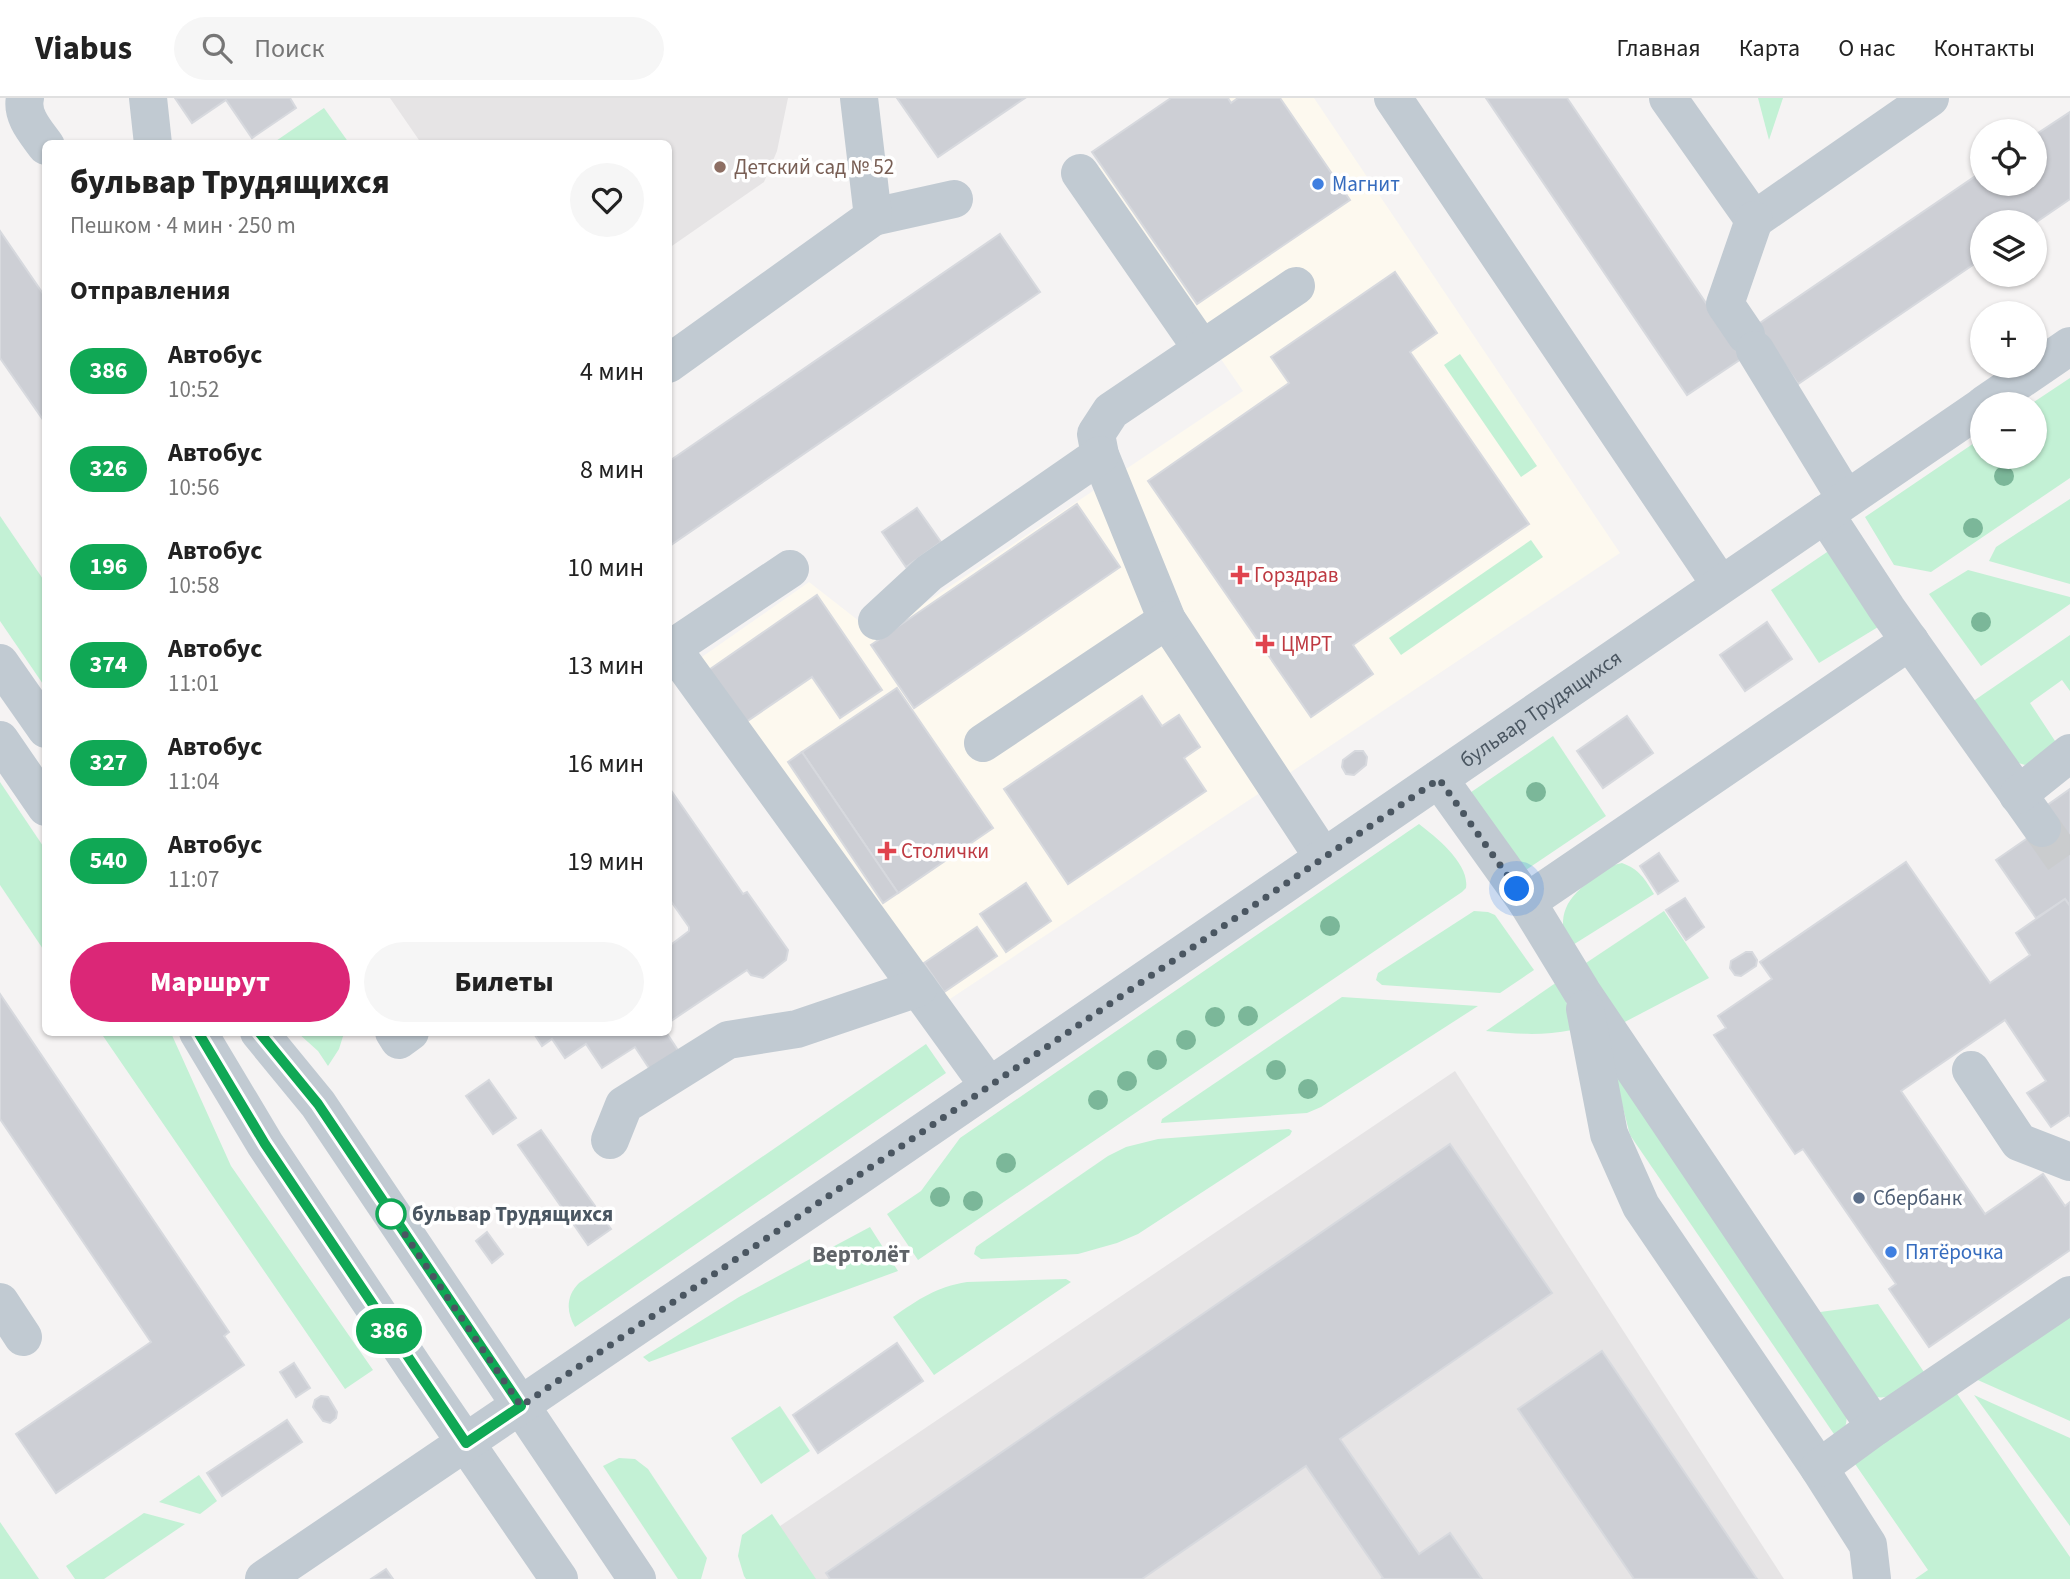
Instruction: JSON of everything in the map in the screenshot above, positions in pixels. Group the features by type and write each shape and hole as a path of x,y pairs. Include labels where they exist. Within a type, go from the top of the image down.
{"street":[{"path":"24,98 28,120 42,140"},
{"path":"148,98 153,140"},
{"path":"859,98 873,217"},
{"path":"1393,98 1720,584"},
{"path":"1668,98 1754,220"},
{"path":"1930,98 1754,220 1725,304 1750,342 1910,641 2042,828"},
{"path":"1080,173 1202,349"},
{"path":"672,361 873,217 954,199"},
{"path":"1296,286 1111,411 1096,433 1100,455 1167,620 1323,858"},
{"name":"бульвар Трудящихся","path":"2003,392 2070,346"},
{"name":"бульвар Трудящихся","path":"264,1579 1970,415"},
{"path":"877,621 929,573 1100,455"},
{"path":"672,647 790,569"},
{"path":"983,743 1167,620"},
{"path":"1527,902 1910,641"},
{"path":"672,651 989,1086"},
{"path":"0,663 42,723"},
{"path":"0,740 42,801"},
{"path":"2018,795 2070,753"},
{"path":"1439,779 1527,902 1581,992 1875,1427"},
{"path":"610,1140 624,1105 728,1040 797,1029 918,988"},
{"path":"1581,992 1609,1134 1641,1206 1819,1468 1868,1545 1872,1579"},
{"path":"200,1036 265,1144 559,1579"},
{"path":"262,1036 318,1104 637,1579"},
{"path":"1970,1070 2019,1142 2070,1162"},
{"path":"1819,1468 2070,1295"},
{"path":"0,1302 23,1337"}],"shaded area":[{"name":"Детский сад № 52","path":"390,98 788,98 777,151 764,182 672,246 672,140 419,140"},
{"path":"1199,98 1314,98 1620,553 935,1009 689,666 809,582 877,635 1243,391 1091,171"},
{"path":"1455,1071 1784,1579 762,1579 743,1551"}],"green space":[{"path":"1758,98 1783,98 1769,140"},
{"path":"324,108 347,140 277,140"},
{"path":"1460,354 1537,466 1521,477 1444,365"},
{"path":"2070,378 2070,478 1931,572 1894,565 1865,517 1970,446 1970,469 2047,469 2047,393"},
{"path":"2070,499 2070,584 1989,561 1996,547"},
{"path":"0,516 42,578 42,683 0,621"},
{"path":"1531,540 1543,557 1401,655 1389,638"},
{"path":"1830,550 1878,627 1819,663 1771,590"},
{"path":"1968,570 2070,597 2070,604 1981,666 1929,594"},
{"path":"2070,635 2070,691 2062,680 2030,703 2061,750 2025,765 2012,761 1969,704"},
{"path":"1553,736 1606,816 1520,874 1464,797"},
{"path":"0,782 42,845 42,948 0,885"},
{"path":"1419,824 1450,852 1463,870 1466,888 1462,892 918,1260 887,1214 921,1191 960,1138"},
{"path":"1622,863 1641,875 1654,894 1568,948 1563,926 1570,900 1600,873"},
{"path":"1474,911 1495,915 1534,970 1500,993 1382,985 1376,980 1378,973"},
{"path":"1664,911 1709,978 1619,1025 1580,967"},
{"path":"1557,982 1565,994 1572,1030 1529,1034 1486,1031"},
{"path":"1342,997 1478,1006 1321,1107 1307,1113 1161,1123 1162,1119"},
{"path":"103,1036 172,1036 231,1166 373,1370 345,1389"},
{"path":"301,1036 343,1036 339,1049 328,1066 318,1051"},
{"path":"926,1044 946,1073 575,1327 569,1304 579,1283"},
{"path":"1610,1058 1847,1409 1843,1433 1838,1440 1630,1135"},
{"path":"1289,1129 1292,1131 1290,1135 1138,1234 1117,1243 1078,1254 981,1259 974,1254 980,1244 1108,1156 1126,1147 1158,1139"},
{"path":"870,1227 898,1271 649,1362 643,1357 739,1297"},
{"path":"1066,1279 1071,1282 934,1375 893,1317 928,1295 956,1284"},
{"path":"1878,1304 1928,1378 1901,1393 1886,1397 1872,1396 1813,1313"},
{"path":"2070,1308 2070,1421 1971,1377"},
{"path":"1953,1388 2070,1557 2070,1579 1915,1579 1928,1570 1853,1461"},
{"path":"1974,1395 2070,1438 2070,1526"},
{"path":"780,1406 810,1451 761,1484 731,1438"},
{"path":"619,1458 635,1459 648,1469 707,1558 701,1579 678,1579 603,1466"},
{"path":"199,1475 217,1501 200,1514 159,1502"},
{"path":"144,1513 185,1524 104,1579 75,1579 66,1566"},
{"path":"772,1514 816,1579 746,1579 738,1556 742,1535"},
{"path":"0,1522 39,1579 0,1579"}],"building":[{"path":"175,98 290,98 296,108 252,138 226,100 192,123"},
{"path":"897,98 1025,98 938,157"},
{"path":"1171,98 1228,98 1231,103 1238,98 1280,98 1350,200 1197,304 1092,152"},
{"path":"1486,98 1567,98 1733,343 1768,341 1687,395"},
{"path":"2070,112 2070,199 2047,215 2047,210 1970,210 1970,267 1798,384 1757,325 1970,180 1970,196 2047,196 2047,127"},
{"path":"0,231 42,292 42,418 0,358"},
{"path":"1000,234 1040,292 672,544 672,459"},
{"path":"1395,272 1437,333 1410,352 1529,524 1353,645 1373,674 1311,717 1148,481 1289,383 1271,357"},
{"path":"1077,504 1120,567 914,708 871,645"},
{"path":"917,508 941,542 906,567 882,532"},
{"path":"817,595 882,690 840,718 812,677 743,724 706,672"},
{"path":"1767,622 1792,659 1745,691 1720,655"},
{"path":"897,688 993,828 898,893 802,752"},
{"path":"1142,696 1162,726 1179,715 1200,747 1184,758 1206,791 1068,884 1004,789"},
{"path":"1627,716 1653,753 1603,788 1577,751"},
{"path":"1355,751 1363,751 1367,757 1366,765 1354,775 1346,774 1342,767 1343,760"},
{"path":"802,752 898,893 883,903 788,762"},
{"path":"2070,789 2070,906 2065,899 2036,918 1996,860 2055,819 2046,806"},
{"path":"672,792 743,894 747,892 788,950 786,960 763,978 751,975 747,970 672,1020 672,944 689,931 672,903"},
{"path":"1659,853 1678,881 1658,894 1640,866"},
{"path":"1906,862 1990,983 2030,955 2016,933 2065,899 2070,906 2070,1116 2051,1127 2027,1093 2046,1081 2005,1020 1901,1091 1985,1214 2043,1174 2065,1206 2070,1202 2070,1250 1929,1347 1889,1289 1896,1284 1803,1149 1795,1154 1714,1035 1726,1028 1718,1016 1772,979 1760,962"},
{"path":"1026,883 1051,921 1006,952 980,914"},
{"path":"1685,898 1704,927 1686,940 1666,910"},
{"path":"977,927 997,956 944,992 924,963"},
{"path":"1746,952 1752,952 1757,960 1756,966 1741,976 1735,975 1730,968 1731,961"},
{"path":"0,994 229,1332 224,1336 244,1365 56,1493 16,1434 151,1342 0,1119"},
{"path":"536,1036 669,1036 683,1058 655,1077 635,1047 602,1068 586,1044 565,1058 552,1039 542,1046"},
{"path":"489,1080 516,1118 493,1134 466,1096"},
{"path":"541,1130 595,1206 572,1222 518,1145"},
{"path":"1450,1144 1552,1293 1340,1439 1419,1554 1450,1533 1482,1579 1381,1579 1383,1578 1306,1466 1142,1579 830,1579 826,1573"},
{"path":"595,1207 611,1229 588,1245 572,1222"},
{"path":"487,1232 503,1254 492,1263 476,1241"},
{"path":"897,1343 923,1381 818,1453 793,1415"},
{"path":"1602,1351 1757,1579 1634,1579 1518,1409"},
{"path":"294,1363 310,1388 296,1397 280,1372"},
{"path":"321,1396 328,1397 337,1412 336,1418 330,1423 323,1421 313,1407 315,1400"},
{"path":"287,1420 302,1442 222,1496 207,1473"},
{"path":"386,1569 393,1579 371,1579"}],"tunnel":[{"path":"2042,828 2070,868"}],"bus line":[{"name":"386","path":"200,1036 265,1144 466,1443 521,1406 318,1104 262,1036"}],"place":[{"name":"Детский сад № 52","path":"720,167"},
{"name":"Магнит","path":"1318,184"},
{"name":"Горздрав","path":"1240,575"},
{"name":"ЦМРТ","path":"1265,644"},
{"name":"Столички","path":"887,851"},
{"name":"Сбербанк","path":"1859,1198"},
{"name":"бульвар Трудящихся","path":"391,1214"},
{"name":"Пятёрочка","path":"1891,1252"}],"district":[{"name":"Вертолёт","path":"861,1254"}],"route":[{"path":"391,1214 521,1406 1439,779 1517,889"}]}
